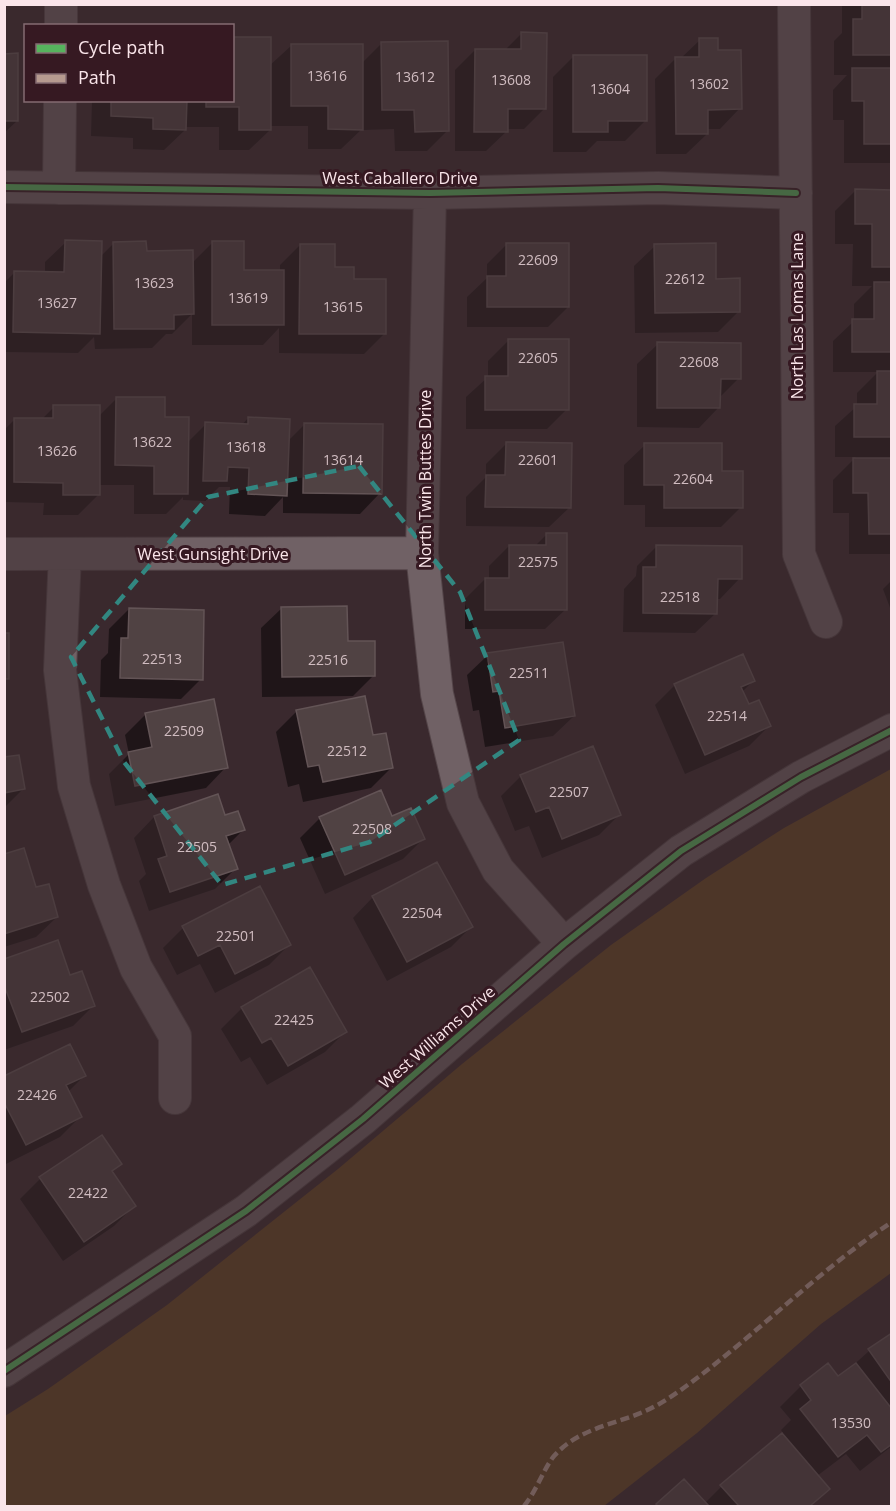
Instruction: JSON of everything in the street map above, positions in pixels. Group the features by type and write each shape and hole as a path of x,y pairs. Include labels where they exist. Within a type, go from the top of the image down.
{"street":[{"path":"61,4 61,24"},
{"name":"North Las Lomas Lane","path":"794,4 799,554 826,622"},
{"path":"59,188 60,102"},
{"name":"West Caballero Drive","path":"4,187 430,193 658,188 796,193"},
{"name":"North Twin Buttes Drive","path":"430,193 422,553 437,694 463,803 498,870 564,944"},
{"name":"West Gunsight Drive","path":"4,554 422,553"},
{"path":"65,554 60,670 74,786 104,885 136,968 174,1036 174,1098"},
{"name":"West Williams Drive","path":"4,1371 246,1211 363,1119 564,944 681,851 801,777 891,730"}],"highlighted area":[{"path":"359,466 460,592 519,740 370,842 222,885 124,762 71,657 208,497"}],"shaded area":[{"path":"891,769 891,1273 821,1324 697,1433 604,1506 5,1506 5,1416 48,1389 167,1305 338,1169 462,1064 611,945 706,878 784,828"}],"building":[{"path":"862,4 892,4 892,55 853,55 853,19 862,19"},
{"path":"521,32 547,33 546,109 508,109 508,132 474,132 475,49 521,49"},
{"path":"234,37 271,37 271,130 239,130 239,107 206,107 206,102 234,102"},
{"path":"699,38 718,38 718,50 741,50 742,109 708,110 708,134 676,134 675,57 699,57"},
{"path":"448,41 449,131 415,132 414,110 382,110 381,42"},
{"path":"291,44 363,44 363,130 328,129 328,106 291,106"},
{"path":"18,53 18,121 4,121 4,54"},
{"path":"573,55 647,55 647,121 608,121 608,132 573,132"},
{"path":"852,68 892,68 892,144 864,144 864,101 852,101"},
{"path":"111,102 187,102 186,130 153,129 153,118 111,116"},
{"path":"855,189 892,190 892,267 872,267 872,224 855,224"},
{"path":"65,240 102,241 100,334 13,332 14,271 64,272"},
{"path":"146,241 147,251 193,250 194,314 174,315 174,329 114,329 113,242"},
{"path":"212,241 244,241 244,270 284,270 284,325 212,325"},
{"path":"506,243 569,243 569,307 487,307 487,276 506,276"},
{"path":"716,243 716,279 740,278 740,312 655,313 654,244"},
{"path":"300,244 335,244 335,267 354,267 354,279 386,279 386,334 299,334"},
{"path":"874,282 892,282 892,352 852,352 852,319 874,319"},
{"path":"508,339 569,339 569,410 485,410 485,376 508,376"},
{"path":"657,342 741,343 741,379 721,379 720,408 657,408"},
{"path":"877,371 892,371 892,437 854,437 854,404 877,404"},
{"path":"116,397 165,397 165,417 189,417 188,494 154,494 154,466 115,465"},
{"path":"53,405 100,405 100,495 63,495 63,483 14,482 14,418 53,418"},
{"path":"248,417 290,419 287,496 248,494 249,468 228,467 227,481 203,481 205,422 248,424"},
{"path":"304,423 383,424 382,494 303,493"},
{"path":"506,442 572,443 571,508 485,507 486,475 505,475"},
{"path":"644,443 722,443 722,471 743,471 743,508 664,508 664,485 644,485"},
{"path":"853,458 892,458 892,534 869,534 868,493 853,493"},
{"path":"546,533 567,533 567,610 485,610 485,578 509,578 509,545 546,545"},
{"path":"656,545 742,546 742,579 718,579 717,614 643,613 643,567 656,567"},
{"path":"347,606 348,641 375,641 375,676 282,677 281,607"},
{"path":"129,608 204,610 203,680 120,678 121,638 128,638"},
{"path":"4,633 9,633 9,679 4,679"},
{"path":"563,642 575,716 505,728 499,691 493,692 487,653"},
{"path":"743,654 755,681 741,687 749,704 759,700 771,726 705,755 674,684"},
{"path":"365,696 373,735 386,733 393,768 323,782 319,765 308,767 296,710"},
{"path":"214,699 228,768 135,786 128,752 152,747 145,713"},
{"path":"593,746 621,815 562,839 549,807 536,812 520,775"},
{"path":"19,755 25,789 4,793 4,757"},
{"path":"381,790 392,816 411,808 425,839 345,875 319,817"},
{"path":"218,794 225,815 238,811 245,830 226,836 238,869 170,892 158,859 167,856 154,816"},
{"path":"24,848 36,887 49,884 58,917 4,934 4,854"},
{"path":"437,862 473,927 407,962 372,896"},
{"path":"260,886 291,945 235,974 220,945 198,956 182,926"},
{"path":"58,940 70,975 82,971 95,1006 22,1032 4,985 4,959"},
{"path":"310,967 347,1032 288,1066 271,1038 262,1043 241,1007"},
{"path":"70,1044 86,1076 66,1085 82,1117 26,1145 4,1102 4,1076"},
{"path":"102,1135 122,1164 112,1171 136,1206 84,1242 39,1177"},
{"path":"892,1333 892,1383 868,1349"},
{"path":"828,1363 838,1376 856,1363 892,1409 892,1444 881,1452 867,1435 838,1457 800,1409 811,1400 800,1385"},
{"path":"782,1433 830,1489 810,1506 739,1506 720,1485"},
{"path":"684,1479 709,1506 658,1506 656,1504"}],"marked path":[{"path":"524,1506 550,1461 563,1447 585,1434 631,1417 664,1401 721,1359 841,1259 892,1222"}],"cycle path":[{"path":"4,187 430,193 658,188 796,193"},
{"path":"4,1371 246,1211 363,1119 564,944 681,851 801,777 892,730"}]}
